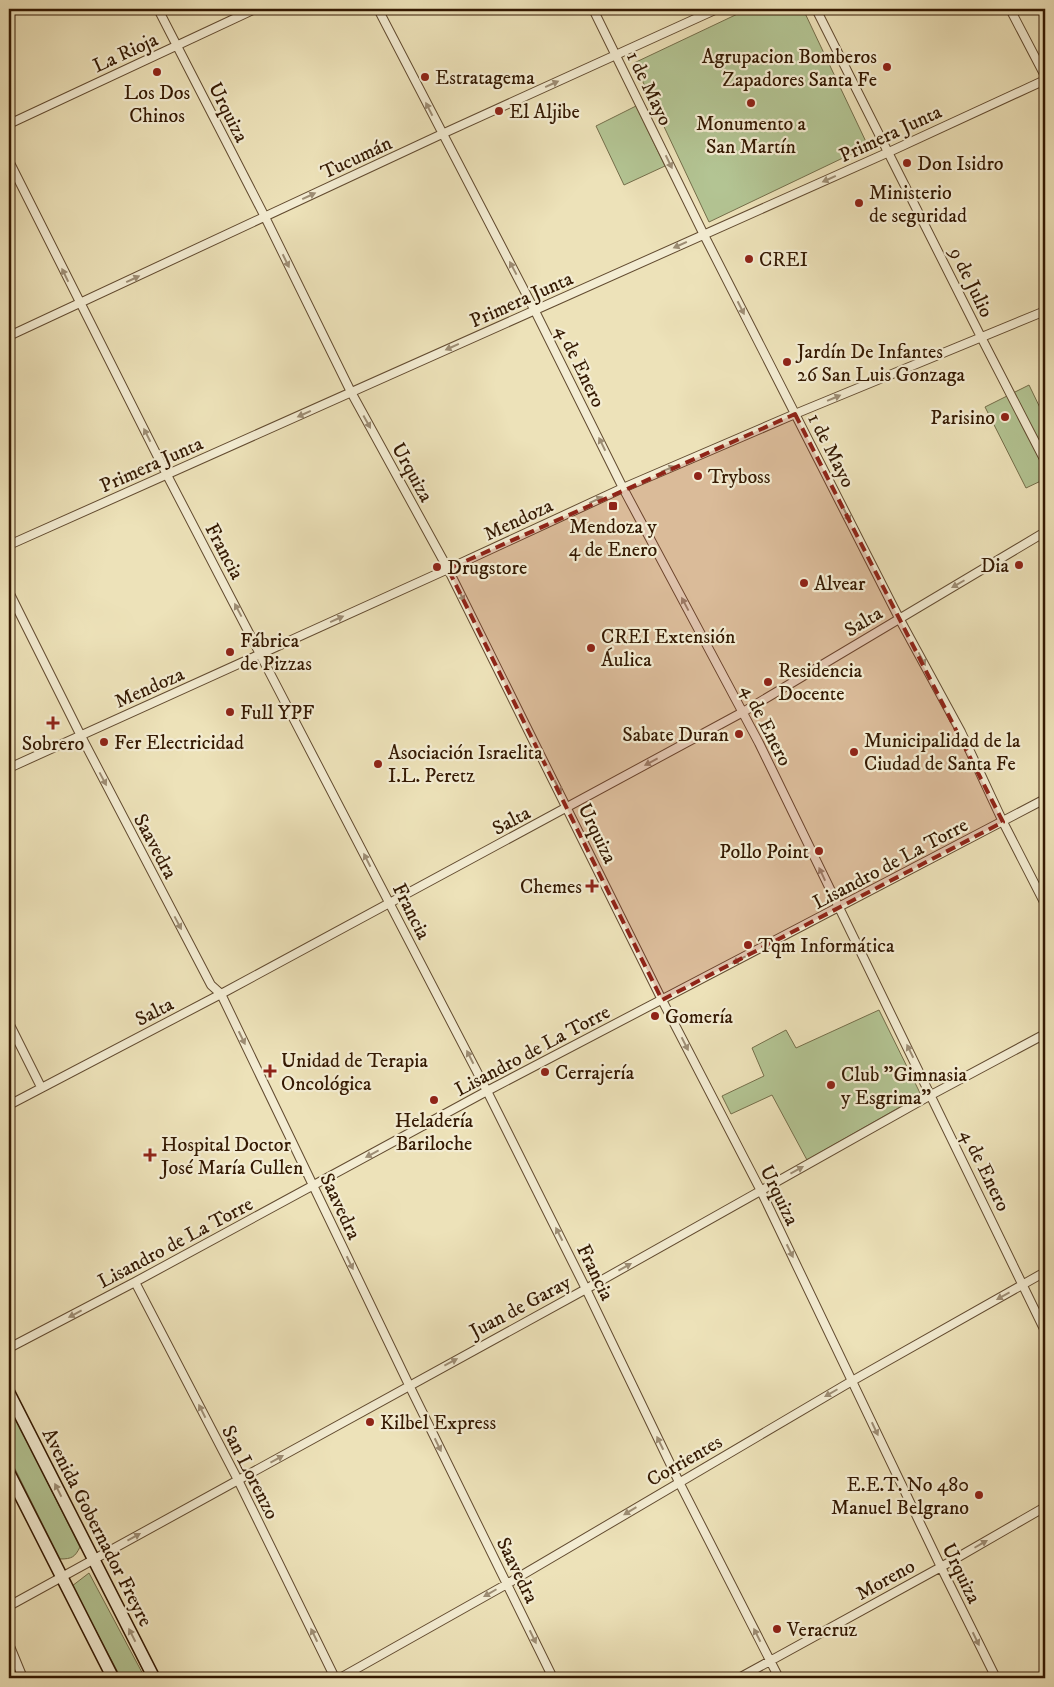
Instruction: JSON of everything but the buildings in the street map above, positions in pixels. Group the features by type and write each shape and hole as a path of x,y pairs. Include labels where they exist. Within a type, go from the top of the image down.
{"main road":[{"name":"Avenida Gobernador Freyre","path":"9,1393 154,1678"},
{"path":"9,1473 113,1678"}],"street":[{"name":"Urquiza","path":"158,9 265,217 351,392 448,569 662,1000 761,1191 996,1678"},
{"name":"La Rioja","path":"9,124 255,9"},
{"name":"4 de Enero","path":"378,9 535,311 623,488 743,712 838,908 932,1095 1045,1331"},
{"name":"1 de Mayo","path":"593,9 704,235 899,618 960,732 1045,904"},
{"name":"Tucumán","path":"9,336 442,134 717,9"},
{"name":"9 de Julio","path":"816,9 1045,461"},
{"path":"1010,9 1045,78"},
{"name":"Primera Junta","path":"9,546 889,152 1045,78"},
{"name":"Francia","path":"9,161 79,304 487,1091 586,1289 679,1482 779,1678"},
{"name":"Mendoza","path":"9,768 623,488 795,414 1045,311"},
{"name":"Salta","path":"9,1105 221,994 743,712 1045,532"},
{"name":"Saavedra","path":"9,592 81,736 211,985 221,994 408,1385 553,1678"},
{"name":"Lisandro de La Torre","path":"9,1348 135,1282 487,1091 1045,799"},
{"path":"9,1023 41,1087"},
{"name":"Juan de Garay","path":"9,1606 1045,1034"},
{"name":"Corrientes","path":"340,1678 507,1584 852,1380 1045,1272"},
{"name":"San Lorenzo","path":"135,1282 238,1480 335,1678"},
{"name":"Moreno","path":"739,1678 941,1567 1045,1507"},
{"path":"9,1644 23,1678"}],"highlighted area":[{"path":"795,414 1003,822 662,1000 448,569"}],"green space":[{"path":"748,9 803,9 868,146 709,222 634,63"},
{"path":"636,106 665,166 624,185 596,126"},
{"path":"1029,385 1045,418 1045,479 1026,488 985,407"},
{"name":"Club \"Gimnasia y Esgrima\"","path":"879,1010 921,1095 807,1160 772,1095 731,1114 722,1096 764,1076 752,1048 786,1030 796,1048"},
{"path":"9,1406 80,1547 75,1555 70,1558 60,1559 9,1457"},
{"path":"89,1573 145,1678 121,1678 72,1586"}],"place":[{"name":"Agrupacion Bomberos Zapadores Santa Fe","path":"887,67"},
{"name":"Los Dos Chinos","path":"157,72"},
{"name":"Estratagema","path":"425,77"},
{"name":"Monumento a San Martín","path":"751,103"},
{"name":"El Aljibe","path":"499,111"},
{"name":"Don Isidro","path":"907,163"},
{"name":"Ministerio de seguridad","path":"859,203"},
{"name":"CREI","path":"749,259"},
{"name":"Jardín De Infantes 26 San Luis Gonzaga","path":"787,362"},
{"name":"Parisino","path":"1005,417"},
{"name":"Tryboss","path":"698,476"},
{"name":"Mendoza y 4 de Enero","path":"613,506"},
{"name":"Dia","path":"1019,565"},
{"name":"Drugstore","path":"437,567"},
{"name":"Alvear","path":"804,583"},
{"name":"CREI Extensión Áulica","path":"591,648"},
{"name":"Fábrica de Pizzas","path":"230,652"},
{"name":"Residencia Docente","path":"768,682"},
{"name":"Full YPF","path":"230,712"},
{"name":"Sobrero","path":"53,723"},
{"name":"Sabate Duran","path":"739,734"},
{"name":"Fer Electricidad","path":"104,742"},
{"name":"Municipalidad de la Ciudad de Santa Fe","path":"854,752"},
{"name":"Asociación Israelita I.L. Peretz","path":"378,764"},
{"name":"Pollo Point","path":"819,851"},
{"name":"Chemes","path":"592,886"},
{"name":"Tqm Informática","path":"748,945"},
{"name":"Gomería","path":"655,1016"},
{"name":"Unidad de Terapia Oncológica","path":"270,1071"},
{"name":"Cerrajería","path":"545,1072"},
{"name":"Club \"Gimnasia y Esgrima\"","path":"831,1085"},
{"name":"Heladería Bariloche","path":"434,1100"},
{"name":"Hospital Doctor José María Cullen","path":"150,1155"},
{"name":"Kilbel Express","path":"370,1422"},
{"name":"E.E.T. No 480 Manuel Belgrano","path":"979,1495"},
{"name":"Veracruz","path":"777,1629"}]}
